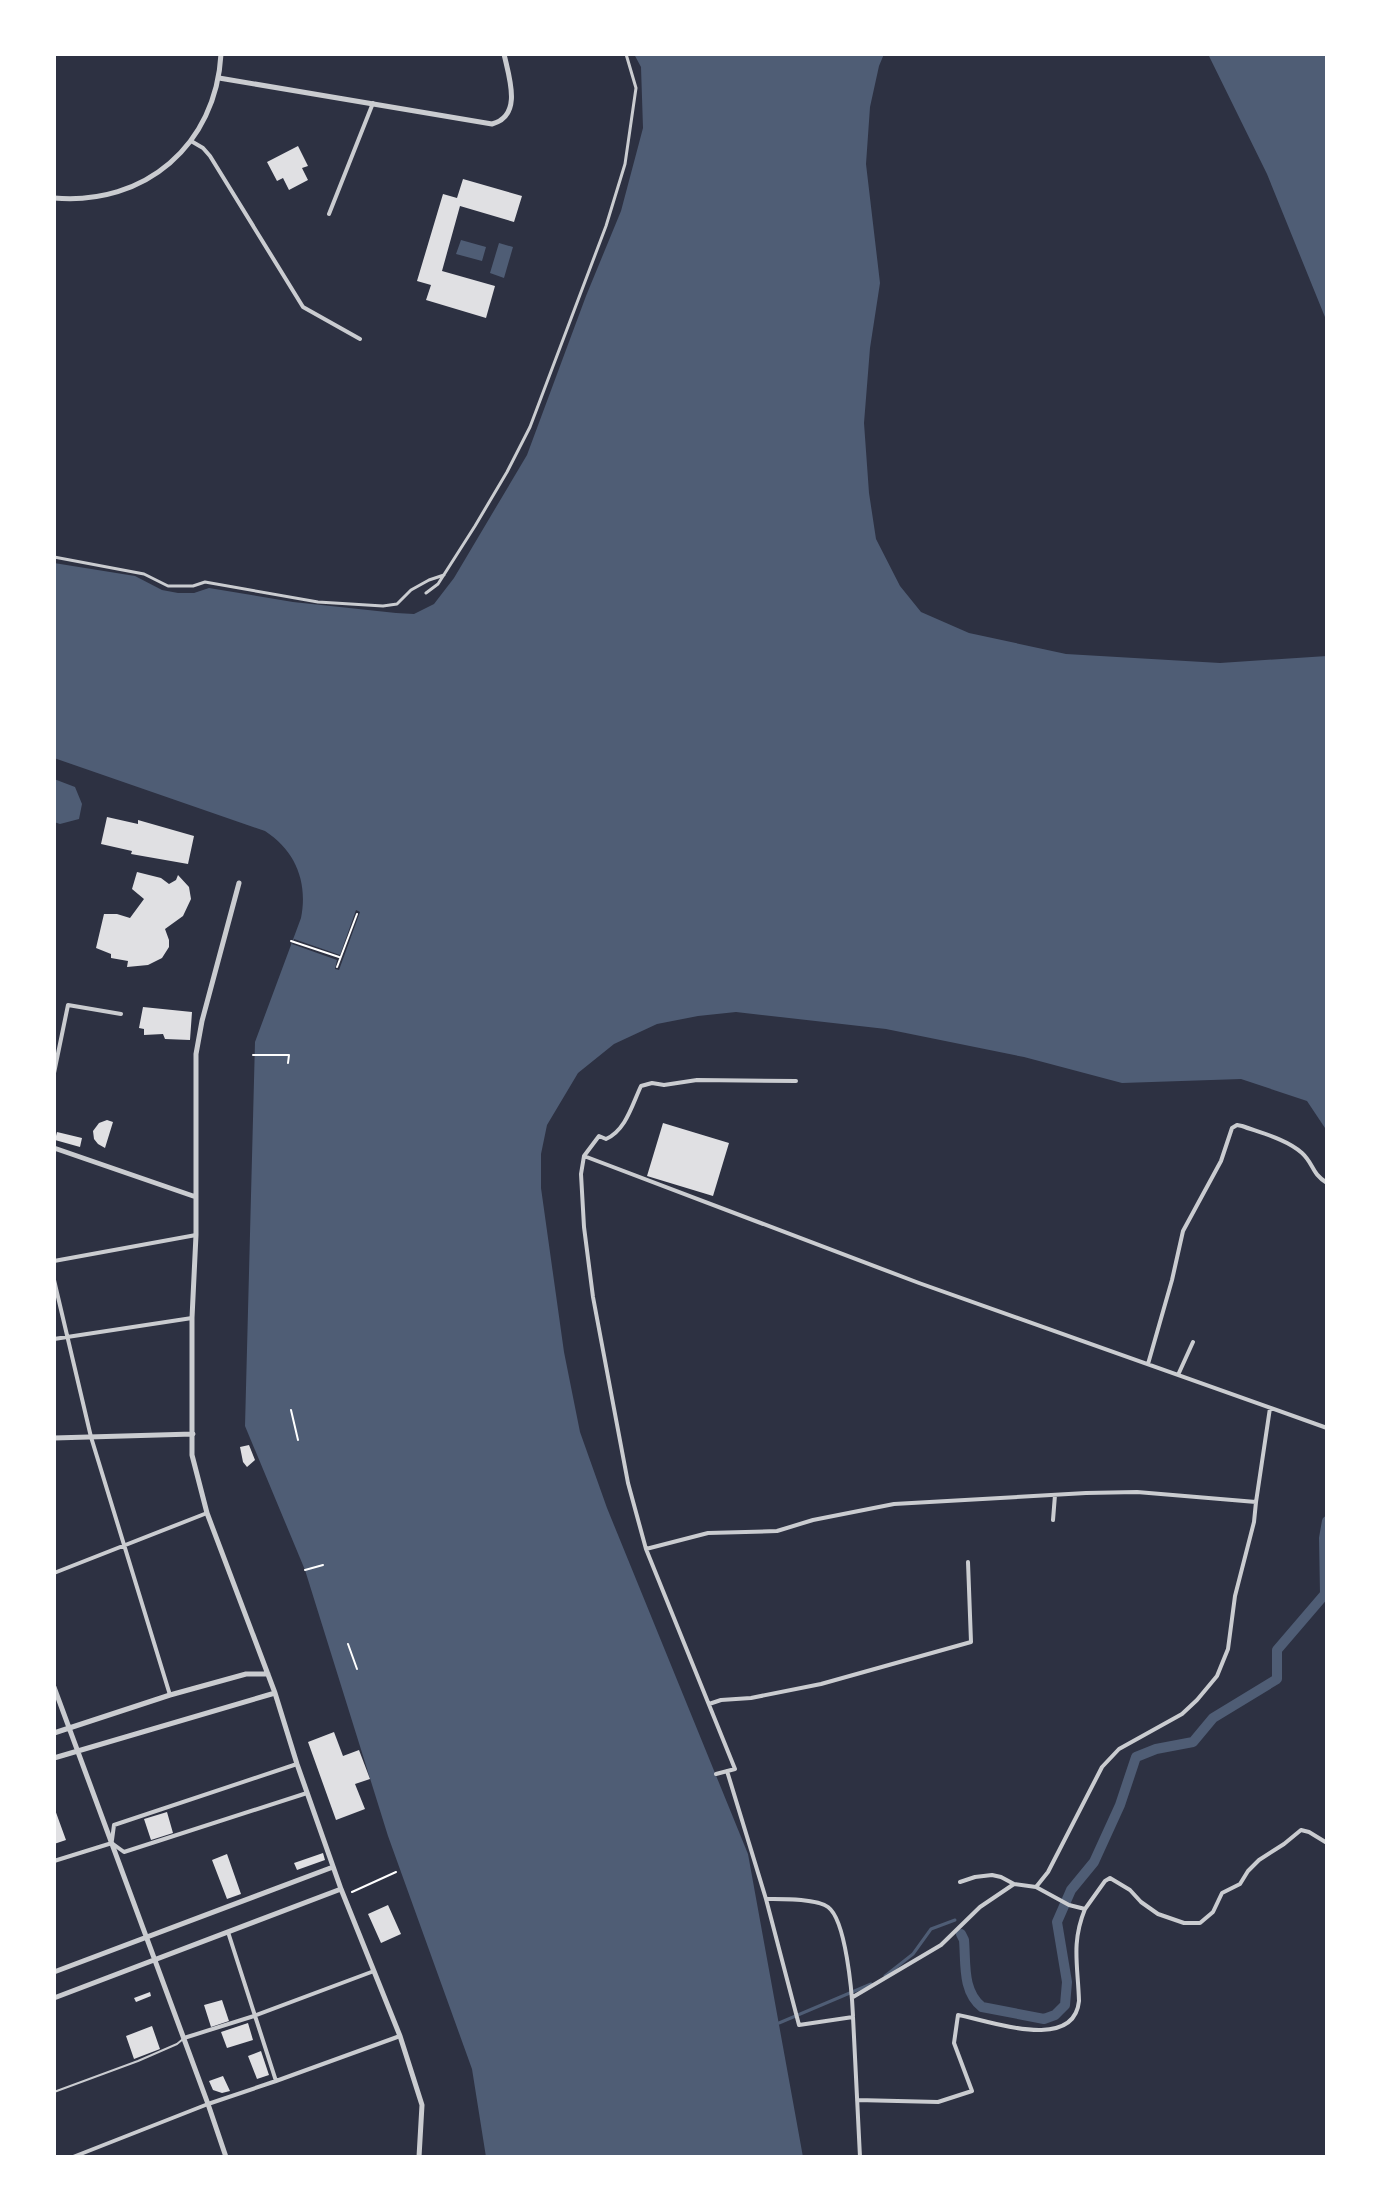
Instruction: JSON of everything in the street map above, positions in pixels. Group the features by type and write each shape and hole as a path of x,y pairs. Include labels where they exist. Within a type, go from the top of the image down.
{"street":[{"path":"54,198 99,197 143,182 169,164 191,141 207,115 219,78 221,54"},
{"path":"219,78 492,124 499,122 512,106 504,54"},
{"path":"426,593 444,575 507,472 530,427 606,226 625,164 636,88 626,54"},
{"path":"329,214 373,103"},
{"path":"191,141 210,156 303,307 360,339"},
{"path":"54,557 144,574 168,586 193,586 205,582 318,602 383,606 397,604 411,590 444,575"},
{"path":"239,883 196,1054 192,1455 207,1513 275,1693 333,1867 400,2036 422,2105 419,2157"},
{"path":"54,1073 68,1005 121,1014"},
{"path":"716,1774 735,1769 646,1549 628,1483 593,1297 581,1174 584,1156 599,1136 606,1139 623,1126 641,1086 647,1083 796,1081"},
{"path":"1148,1364 1185,1224 1221,1161 1232,1128 1242,1126 1286,1143 1301,1152 1313,1172 1327,1183"},
{"path":"54,1148 196,1197"},
{"path":"584,1156 919,1283 1327,1428"},
{"path":"54,1261 196,1235"},
{"path":"54,1280 91,1437 170,1695"},
{"path":"54,1339 192,1318"},
{"path":"1178,1375 1193,1342"},
{"path":"1036,1887 1048,1872 1102,1767 1119,1749 1182,1714 1217,1676 1230,1641 1235,1596 1254,1522 1270,1408"},
{"path":"54,1438 193,1434"},
{"path":"646,1549 708,1533 777,1531 813,1520 894,1504 1137,1492 1256,1502"},
{"path":"1053,1520 1055,1495"},
{"path":"54,1573 207,1513"},
{"path":"709,1704 821,1684 971,1642 968,1562"},
{"path":"54,1733 246,1674 268,1674"},
{"path":"54,1687 226,2157"},
{"path":"54,1758 275,1693"},
{"path":"112,1843 114,1825 297,1764"},
{"path":"727,1771 766,1899 799,2025 853,2017"},
{"path":"112,1843 124,1852 307,1793"},
{"path":"857,2100 938,2102 972,2091 954,2043 958,2015 1040,2031 1052,2030 1069,2022 1079,2008 1078,1925 1085,1909 1110,1878 1133,1892 1158,1914 1184,1923 1200,1923 1213,1912 1221,1894 1240,1884 1259,1860 1301,1830 1327,1843"},
{"path":"54,1861 112,1843"},
{"path":"54,1972 333,1867"},
{"path":"960,1882 992,1875 1014,1884 1036,1887 1069,1905 1085,1909"},
{"path":"852,1996 935,1949 980,1907 1014,1884"},
{"path":"54,1998 341,1889"},
{"path":"766,1899 825,1904 838,1922 844,1940 852,1996 860,2157"},
{"path":"228,1932 276,2081"},
{"path":"184,2038 254,2016 375,1971"},
{"path":"73,2157 208,2104 400,2036"}],"lane":[{"path":"54,2092 138,2061 184,2038"}],"path":[{"path":"337,967 357,914"},
{"path":"291,941 341,958"},
{"path":"253,1055 289,1055 288,1063"},
{"path":"291,1410 298,1440"},
{"path":"305,1570 323,1565"},
{"path":"348,1644 357,1669"},
{"path":"344,1896 396,1872"}],"water":[{"path":"634,54 884,54 870,107 866,164 880,283 870,348 864,423 876,539 900,586 921,612 969,633 1066,654 1220,663 1327,656 1327,1131 1307,1101 1241,1079 1122,1083 1024,1057 886,1029 736,1012 657,1024 614,1044 578,1073 547,1125 541,1154 541,1188 564,1352 580,1432 607,1508 748,1854 803,2157 486,2157 472,2069 388,1836 305,1570 245,1426 255,1042 301,918 301,880 285,848 265,831 54,758 54,563 135,576 162,590 178,593 194,593 209,588 293,602 414,614 434,604 454,578 527,455 621,211 643,128 641,67"},
{"path":"1208,54 1327,54 1327,322 1267,174"},
{"path":"461,240 486,247 482,261 456,254"},
{"path":"499,243 513,247 504,278 490,273"},
{"path":"54,779 75,787 82,804 79,819 60,824 54,822"}],"pier":[{"path":"356,910 360,912 339,970 335,969 337,960 292,944 294,939 340,955"}],"building":[{"path":"298,146 308,166 302,168 308,180 289,190 283,178 277,181 267,162"},
{"path":"463,179 522,196 514,222 460,206 442,271 495,286 486,318 426,300 431,285 417,281 443,194 457,198"},
{"path":"107,817 138,824 138,820 194,836 188,864 131,854 132,851 101,844"},
{"path":"137,872 161,878 169,884 178,875 189,887 191,899 183,916 165,929 169,947 162,958 148,965 127,967 128,961 111,958 111,954 96,948 104,914 130,918 144,899 132,889"},
{"path":"143,1007 192,1012 190,1040 165,1039 163,1034 144,1035 144,1029 139,1028"},
{"path":"107,1120 113,1122 105,1148 94,1139 93,1131 99,1123"},
{"path":"663,1123 729,1143 713,1196 647,1176"},
{"path":"57,1132 82,1138 80,1147 55,1140"},
{"path":"249,1445 255,1460 247,1467 240,1447"},
{"path":"334,1732 343,1756 359,1750 370,1779 355,1784 365,1809 336,1820 308,1742"},
{"path":"54,1807 66,1840 54,1844"},
{"path":"167,1812 173,1833 151,1840 144,1819"},
{"path":"323,1853 325,1860 297,1870 294,1863"},
{"path":"227,1854 241,1894 227,1899 212,1860"},
{"path":"388,1905 401,1934 381,1943 368,1914"},
{"path":"150,1992 151,1996 136,2002 134,1998"},
{"path":"222,2000 229,2021 211,2027 204,2005"},
{"path":"248,2023 253,2040 227,2048 221,2032"},
{"path":"152,2026 160,2049 134,2059 126,2036"},
{"path":"261,2051 269,2075 257,2079 248,2056"},
{"path":"223,2076 230,2091 222,2093 213,2090 209,2081"}],"waterway":[{"path":"961,1934 968,1985 982,2007 1044,2019 1055,2015 1065,2005 1067,1982 1057,1922 1071,1890 1094,1862 1120,1805 1136,1757 1156,1749 1193,1742 1213,1718 1277,1679 1277,1650 1325,1594 1324,1538 1327,1521"},
{"path":"885,1976 913,1954 931,1929 955,1920"},
{"path":"779,2023 871,1984"}]}
